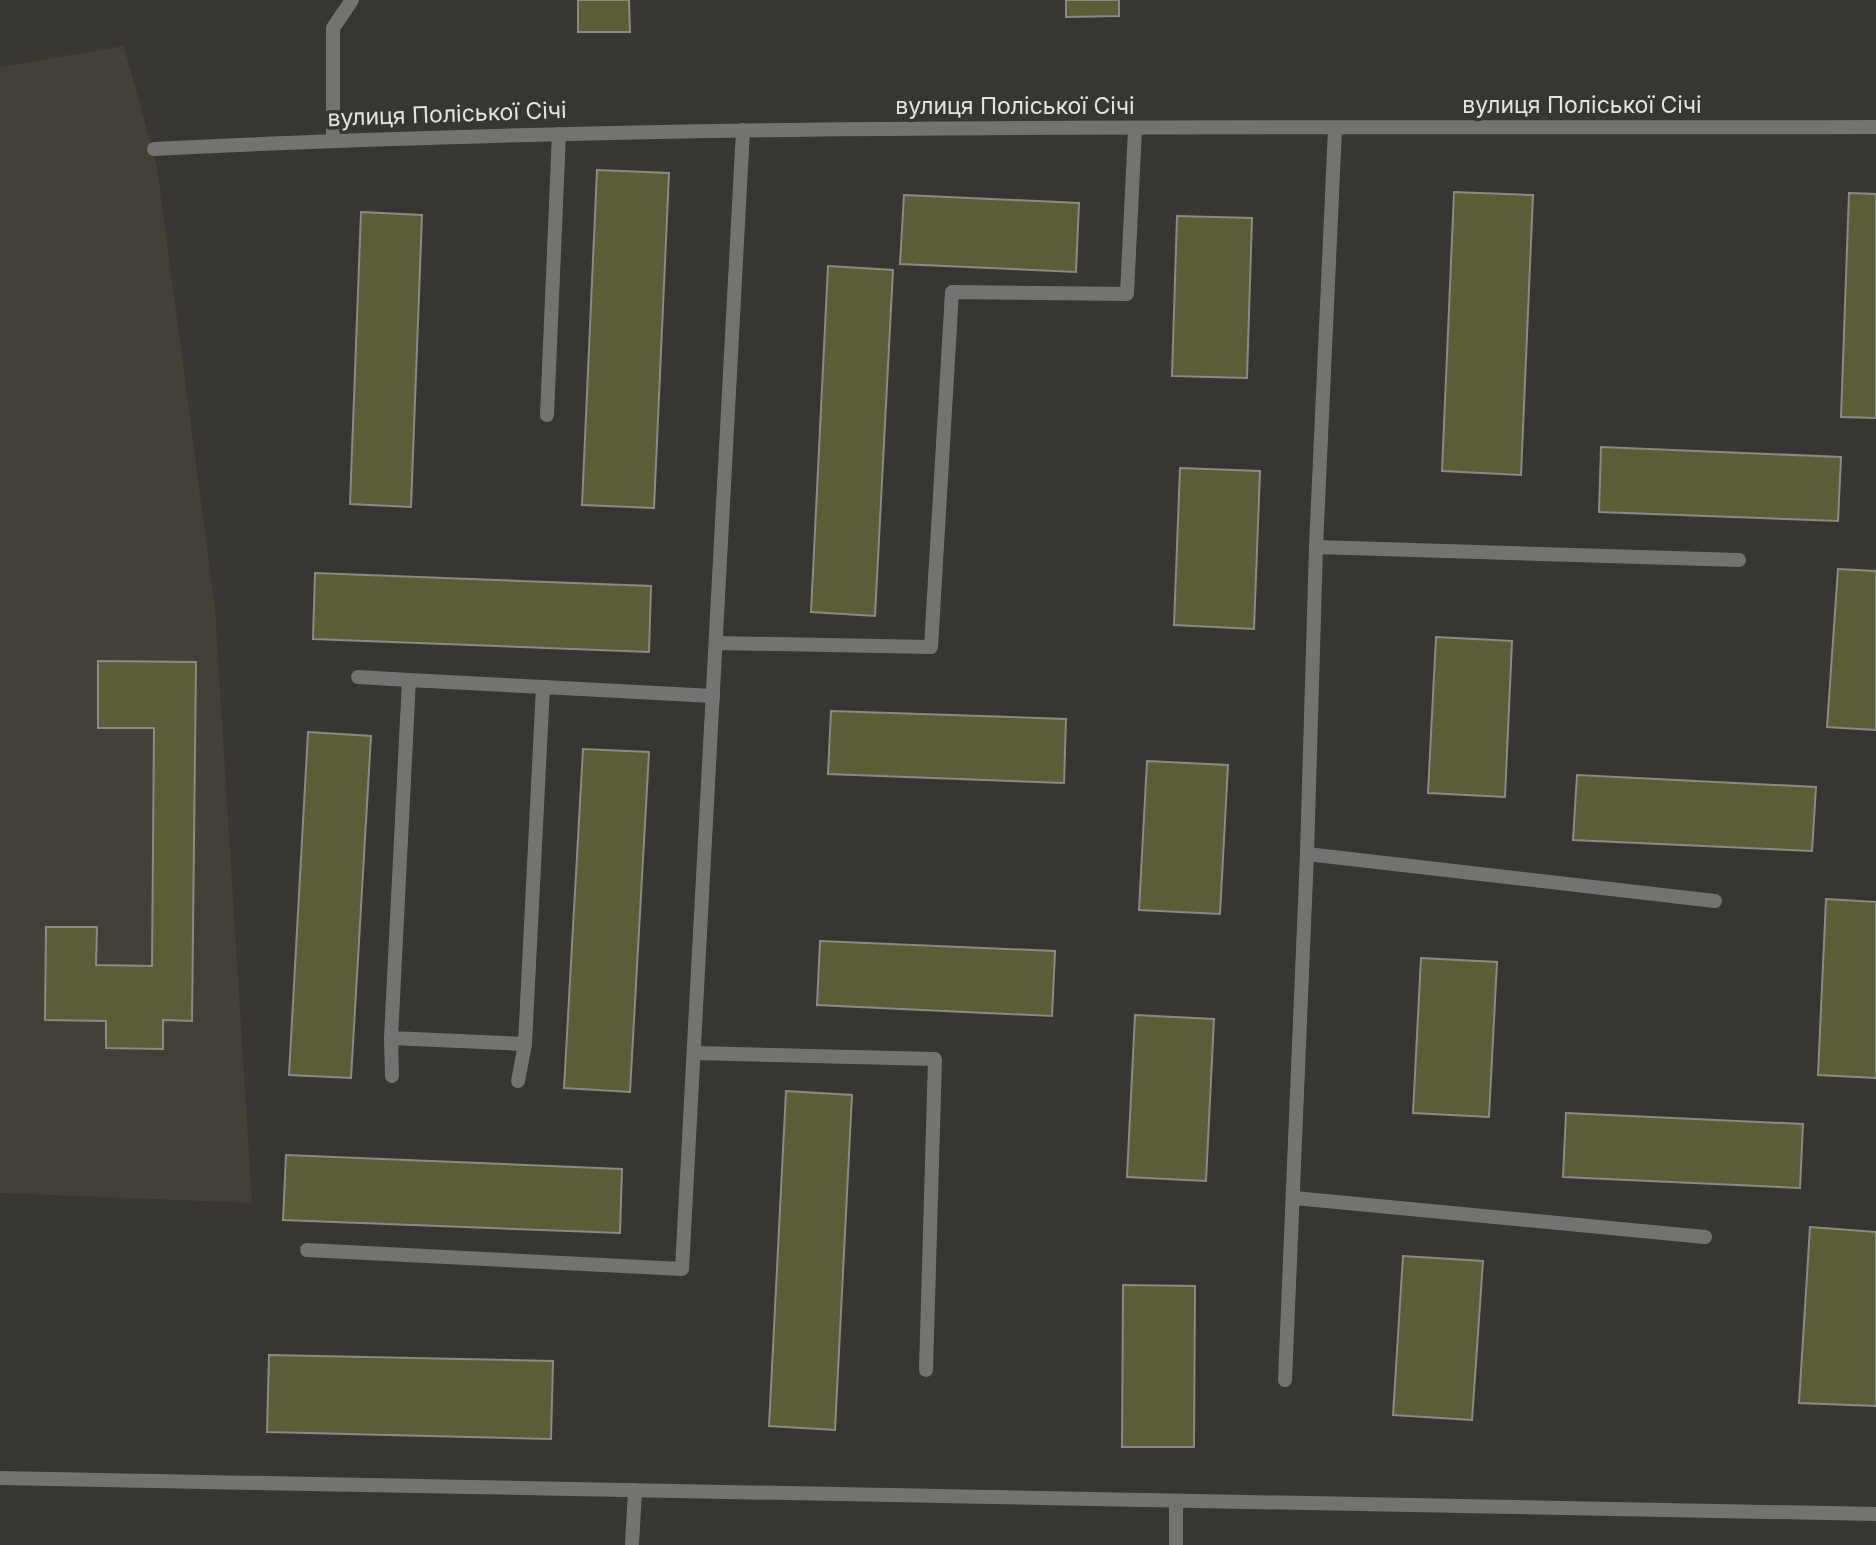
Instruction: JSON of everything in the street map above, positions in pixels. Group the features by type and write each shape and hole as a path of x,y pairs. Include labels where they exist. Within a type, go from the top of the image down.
{"street":[{"path":"333,140 332,28 352,0"},
{"name":"вулиця Поліської Січі","path":"154,149 333,140 743,130 1876,127"},
{"path":"716,643 931,647 953,292 1128,294 1135,129"},
{"path":"1285,1380 1307,854 1316,547 1335,129"},
{"path":"307,1250 682,1269 743,130"},
{"path":"547,415 559,134"},
{"path":"1316,547 1739,560"},
{"path":"358,677 713,696"},
{"path":"392,1076 391,1038 408,680"},
{"path":"518,1081 525,1044 543,687"},
{"path":"1307,854 1715,901"},
{"path":"391,1038 525,1044"},
{"path":"694,1053 935,1059 926,1370"},
{"path":"1294,1198 1705,1237"},
{"path":"0,1478 1876,1514"},
{"path":"632,1545 635,1490"},
{"path":"1176,1501 1177,1545"}],"shaded area":[{"path":"124,46 157,167 215,608 252,1203 0,1193 0,67"}],"building":[{"path":"578,0 629,0 630,32 578,32"},
{"path":"1066,0 1119,0 1119,16 1066,17"},
{"path":"597,170 669,173 654,508 582,505"},
{"path":"1454,192 1533,195 1521,475 1442,471"},
{"path":"1849,193 1876,194 1876,418 1841,417"},
{"path":"904,195 1079,203 1076,272 900,264"},
{"path":"361,212 422,215 411,507 350,504"},
{"path":"1177,216 1252,218 1247,378 1172,376"},
{"path":"828,266 893,270 875,616 811,612"},
{"path":"1601,447 1841,457 1838,521 1599,512"},
{"path":"1180,468 1260,471 1254,629 1174,625"},
{"path":"1838,569 1876,571 1876,730 1827,727"},
{"path":"315,573 651,586 649,652 313,639"},
{"path":"1436,637 1512,641 1505,797 1428,793"},
{"path":"98,661 196,662 192,1021 163,1020 163,1049 106,1048 106,1021 45,1020 46,927 97,927 96,965 152,966 154,728 98,728"},
{"path":"831,711 1066,719 1064,783 828,774"},
{"path":"308,732 371,736 351,1078 289,1075"},
{"path":"583,749 649,752 630,1092 564,1088"},
{"path":"1147,761 1228,765 1220,914 1139,910"},
{"path":"1577,775 1816,787 1812,851 1573,840"},
{"path":"1826,899 1876,902 1876,1078 1818,1075"},
{"path":"820,941 1055,951 1052,1016 817,1005"},
{"path":"1421,958 1497,962 1489,1117 1413,1113"},
{"path":"1135,1015 1214,1019 1206,1181 1127,1177"},
{"path":"786,1091 852,1095 835,1430 769,1426"},
{"path":"1566,1113 1803,1124 1800,1188 1563,1177"},
{"path":"286,1155 622,1169 620,1233 283,1220"},
{"path":"1810,1227 1876,1232 1876,1406 1799,1403"},
{"path":"1403,1256 1483,1261 1472,1420 1393,1415"},
{"path":"1123,1285 1195,1286 1194,1447 1122,1447"},
{"path":"269,1355 553,1361 551,1439 267,1432"}]}
